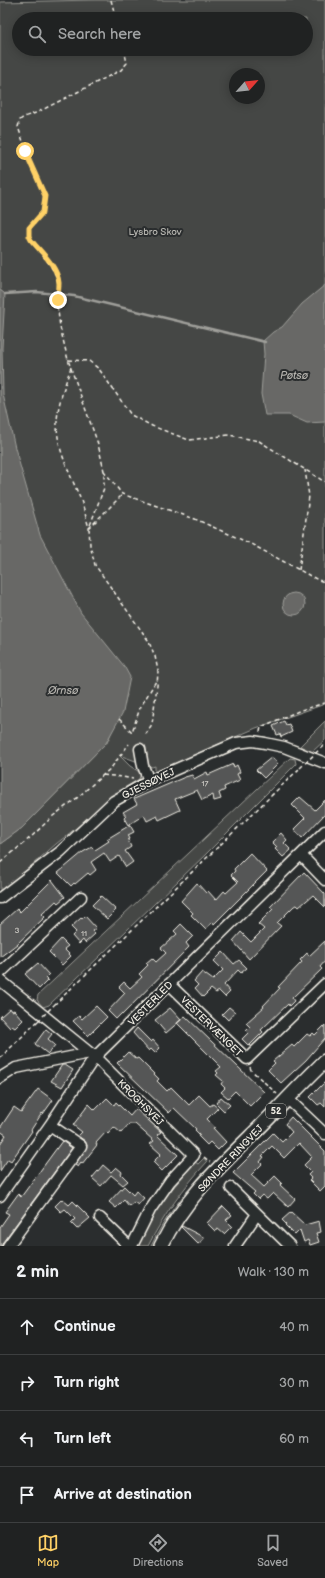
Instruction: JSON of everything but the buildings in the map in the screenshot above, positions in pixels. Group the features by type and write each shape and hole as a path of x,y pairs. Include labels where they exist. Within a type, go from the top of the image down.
{"main road":[{"name":"SØNDRE RINGVEJ","path":"161,1246 168,1231 185,1205 217,1169 325,1061"}],"street":[{"name":"GJESSØVEJ","path":"0,898 60,852 114,801 145,783 236,743 253,741 284,748 325,763"},
{"path":"140,749 145,783"},
{"name":"VESTERLED","path":"0,1196 50,1125 93,1055 169,984 325,831"},
{"path":"301,854 325,880"},
{"path":"0,973 81,897"},
{"name":"KROGHSVEJ","path":"0,980 93,1055 194,1155 170,1181 150,1210 130,1246"},
{"name":"VESTERVÆNGET","path":"169,984 247,1060 325,984"},
{"path":"0,1078 16,1068 93,1055"},
{"path":"288,1099 325,1134"},
{"path":"8,1246 81,1146 50,1125"},
{"path":"231,1188 290,1246"},
{"path":"235,1246 256,1214"},
{"path":"100,1218 130,1246"}],"path":[{"path":"111,0 114,12"},
{"path":"89,528 104,488 104,471 98,444 68,360 60,327 58,300 59,285 54,270 29,236 29,228 43,212 45,196 25,151 18,127 20,120 24,117 36,113 121,70 127,63 126,56"},
{"path":"68,360 88,361 99,369 131,415 152,426 189,440 229,435 259,440 325,482"},
{"path":"71,367 59,404 57,422 59,443 71,479 80,498 89,528 90,545 95,565 148,640 155,656 158,671 152,724 146,734"},
{"path":"299,570 309,496 304,470"},
{"path":"104,471 122,494 208,525 249,543 325,582"},
{"path":"89,528 122,494"},
{"path":"119,719 132,732 140,708 157,679"},
{"path":"260,732 261,727 301,710 325,703"},
{"path":"0,862 103,775 122,755 129,744"},
{"path":"324,744 325,748"},
{"path":"0,1058 324,744"},
{"path":"103,775 131,779 145,783"},
{"path":"247,1060 252,1070 278,1095 288,1099"}],"green space":[{"name":"Lysbro Skov","path":"96,0 325,0 325,704 256,728 155,772 155,766 152,767 119,755 130,766 141,773 139,779 111,797 0,893 0,844 22,828 107,743 127,695 0,503 0,298 5,294 0,290 0,2"},
{"path":"325,721 325,740 312,752 300,746"},
{"path":"290,758 295,759 296,764 205,855 49,1005 43,1007 37,1000 38,995"},
{"path":"204,1158 207,1162 174,1202 148,1246 137,1246 148,1223 161,1202 195,1162 198,1164"},
{"path":"204,1172 204,1175 155,1246 151,1246 174,1207"}],"water":[{"name":"Pøtsø","path":"325,285 325,422 307,423 289,415 265,415 261,394 264,354 263,341 273,332 282,327 302,304"},
{"name":"Ørnsø","path":"0,290 5,294 2,348 3,394 15,448 40,535 81,613 124,666 130,677 123,712 106,743 22,828 0,844"},
{"path":"294,593 302,596 305,604 302,612 294,615 286,612 283,604 286,596"}],"waterway":[{"path":"5,294 37,292 74,296 265,342"}],"route":[{"path":"25,151 45,196 45,207 40,216 29,228 29,236 58,277 58,300"}]}
